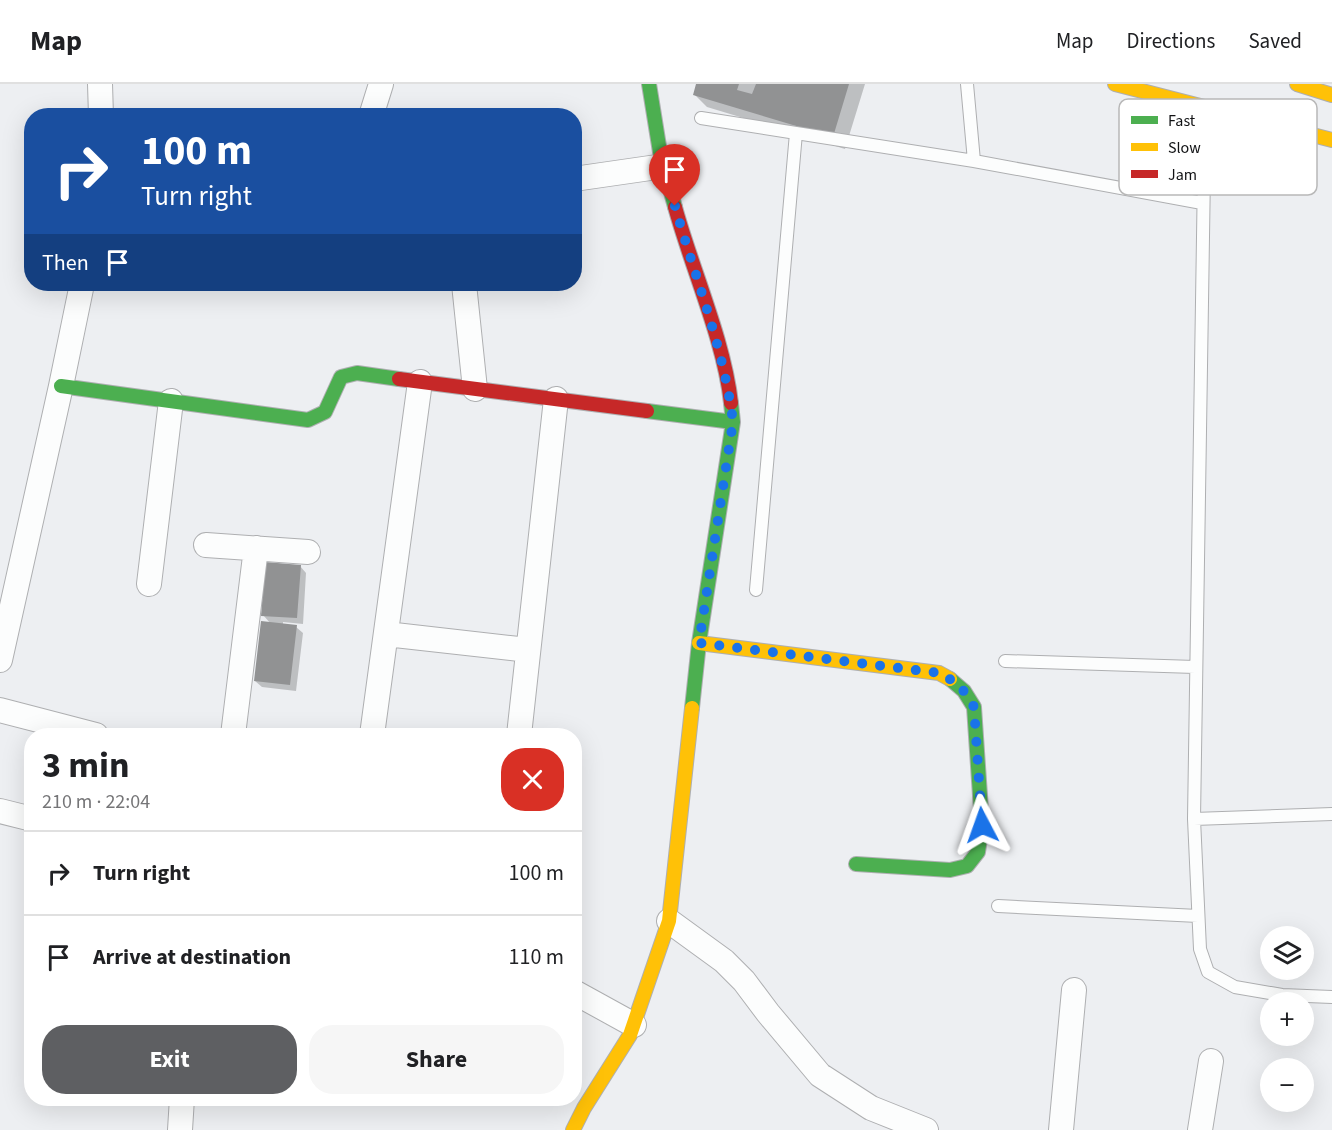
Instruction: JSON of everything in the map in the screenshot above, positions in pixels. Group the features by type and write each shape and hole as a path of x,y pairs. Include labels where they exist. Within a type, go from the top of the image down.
{"main road":[{"path":"582,1095 630,1035 669,921 681,832 699,643 733,422 730,395 716,337 686,247 664,166 649,84"},
{"path":"1115,84 1174,99"},
{"path":"1297,84 1332,95"},
{"path":"1317,136 1332,140"},
{"path":"61,386 308,420 325,412 341,377 357,374 733,422"},
{"path":"699,643 939,673 954,680 966,691 974,707 982,825 978,852 967,866 950,870 856,864"},
{"path":"573,1130 579,1106"}],"street":[{"path":"100,84 100,108"},
{"path":"374,108 381,84"},
{"path":"582,178 664,166"},
{"path":"0,660 81,291"},
{"path":"465,291 475,389"},
{"path":"373,728 420,382"},
{"path":"520,728 556,399"},
{"path":"149,584 171,401"},
{"path":"206,545 308,552"},
{"path":"234,728 256,548"},
{"path":"386,634 528,650"},
{"path":"0,710 69,728"},
{"path":"0,811 24,817"},
{"path":"669,921 731,968 744,981 820,1075 872,1108 926,1130"},
{"path":"1061,1130 1074,990"},
{"path":"582,996 634,1025"},
{"path":"1200,1130 1211,1061"},
{"path":"180,1130 182,1106"}],"lane":[{"path":"967,84 974,161"},
{"path":"701,118 974,161 1119,188"},
{"path":"756,590 796,132"},
{"path":"1159,195 1202,203"},
{"path":"1202,195 1194,819 1200,949 1208,972 1235,987 1282,995 1332,997"},
{"path":"1005,661 1195,667"},
{"path":"1194,819 1332,814"},
{"path":"998,906 1198,916"}],"building":[{"path":"696,84 739,84 737,90 752,94 756,84 849,84 833,137 693,95"},
{"path":"265,562 301,565 297,618 261,616"},
{"path":"261,621 297,625 290,685 254,681"}],"traffic: fast":[{"path":"649,84 660,152 675,207"},
{"path":"61,386 308,420 325,412 341,377 357,373 399,379"},
{"path":"692,708 699,643 733,422 731,403"},
{"path":"647,411 733,422"},
{"path":"856,864 950,870 967,866 978,852 982,825 974,707 964,691 950,679"}],"traffic: slow":[{"path":"1115,84 1173,99"},
{"path":"1297,84 1332,95"},
{"path":"1317,136 1332,140"},
{"path":"699,643 939,673 950,679"},
{"path":"573,1130 584,1108 630,1035 669,921 692,708"}],"traffic: jam":[{"path":"675,207 715,330 731,403"},
{"path":"399,379 647,411"}],"route":[{"path":"675,206 716,337 730,395 733,422 699,643 939,673 954,680 966,691 974,707 982,825"}]}
